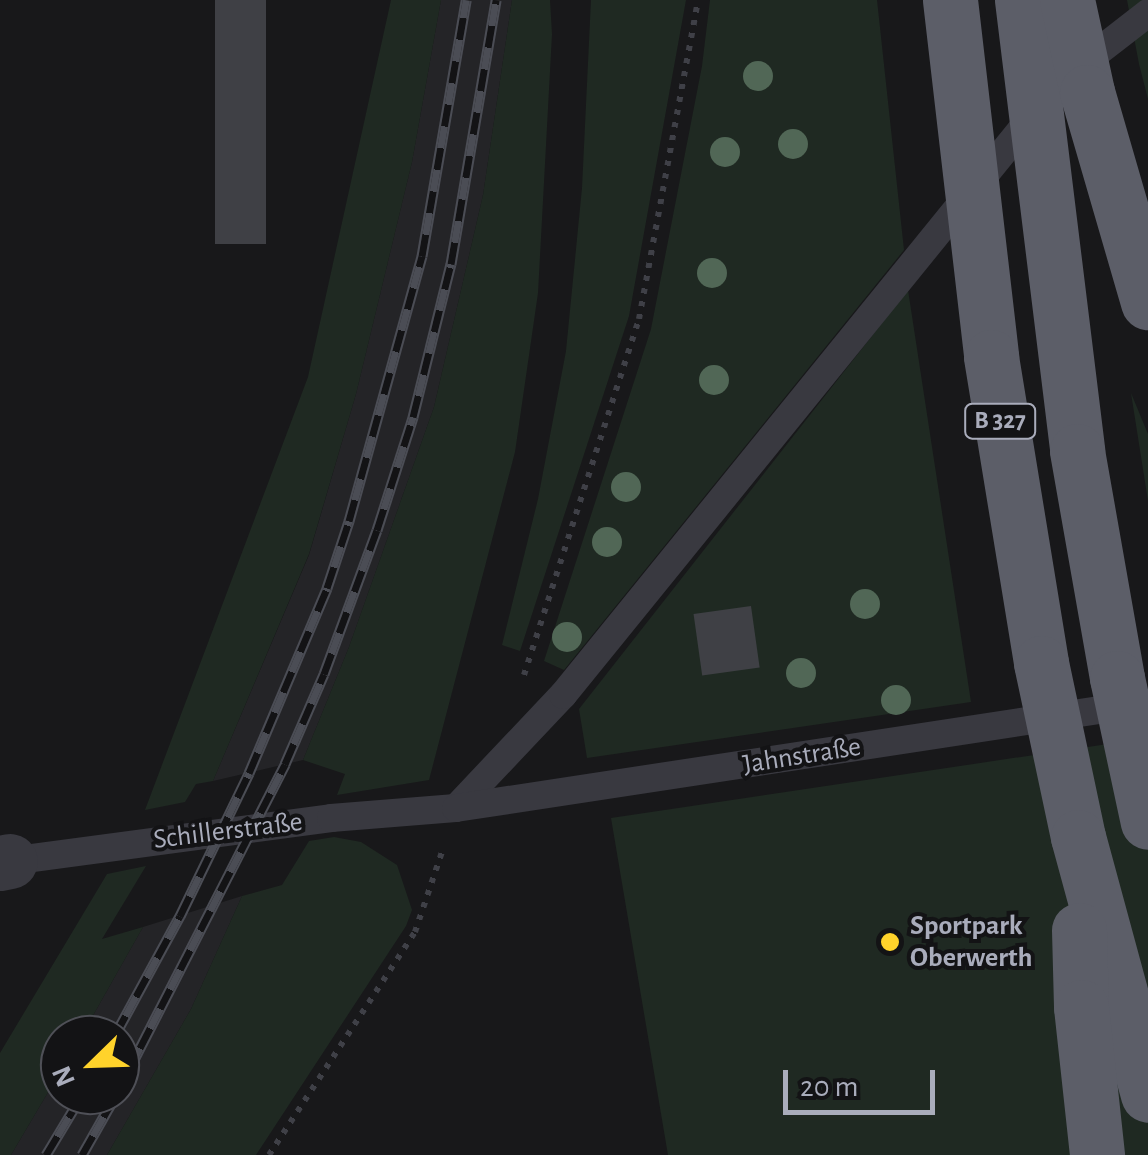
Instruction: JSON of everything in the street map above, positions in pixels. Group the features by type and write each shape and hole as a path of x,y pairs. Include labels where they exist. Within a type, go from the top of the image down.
{"highway":[{"name":"B 327","path":"950,0 981,284 1012,502 1078,837 1148,1094"},
{"name":"B 327","path":"1022,0 1076,451 1116,678 1148,822"},
{"path":"1067,0 1087,92 1148,302"},
{"name":"B 327","path":"1078,837 1081,1007 1097,1155"}],"lane":[{"path":"456,808 563,695 1062,80 1148,14"},
{"name":"Jahnstraße","path":"456,808 1148,703"},
{"name":"Schillerstraße","path":"5,862 331,818 456,808"}],"path":[{"path":"522,680 639,319 698,0"},
{"path":"270,1155 415,932 456,808"}],"shaded area":[{"path":"391,0 441,0 412,162 356,394 309,554 213,781 196,784 185,802 145,810 308,377"},
{"path":"441,0 512,0 483,195 434,407 349,647 303,760 213,781 309,555 356,394 412,162"},
{"path":"512,0 550,0 552,34 538,293 515,452 429,780 337,795 345,774 303,760 349,647 434,407 483,195"},
{"path":"591,0 686,0 629,316 520,651 502,645 538,499 566,351 582,188"},
{"path":"710,0 877,0 904,250 564,670 544,661 651,329 702,66"},
{"path":"1127,0 1148,0 1148,99 1139,64"},
{"path":"908,290 971,702 587,758 579,709"},
{"path":"1131,393 1148,434 1148,501"},
{"name":"Sportpark Oberwerth","path":"1148,738 1148,1155 668,1155 611,818"},
{"path":"334,837 361,842 397,865 412,910 406,926 256,1155 107,1155 130,1115 140,1115 140,1098 191,1009 242,896 282,885 309,841"},
{"path":"146,866 102,939 143,927 93,1015 40,1015 40,1106 11,1155 0,1155 0,1053 107,874"},
{"path":"242,896 191,1009 140,1098 140,1015 93,1015 143,927"},
{"path":"40,1106 40,1115 130,1115 107,1155 11,1155"}],"building":[{"path":"215,0 266,0 266,244 215,244"},
{"path":"751,606 760,667 702,675 694,614"}],"railway":[{"path":"126,1015 180,916 249,773 327,588 422,256 466,0"},
{"path":"140,1048 285,764 324,674 377,530 413,417 451,264 496,0"},
{"path":"46,1155 70,1115"},
{"path":"82,1155 105,1115"}],"place":[{"name":"Sportpark Oberwerth","path":"890,942"}]}
